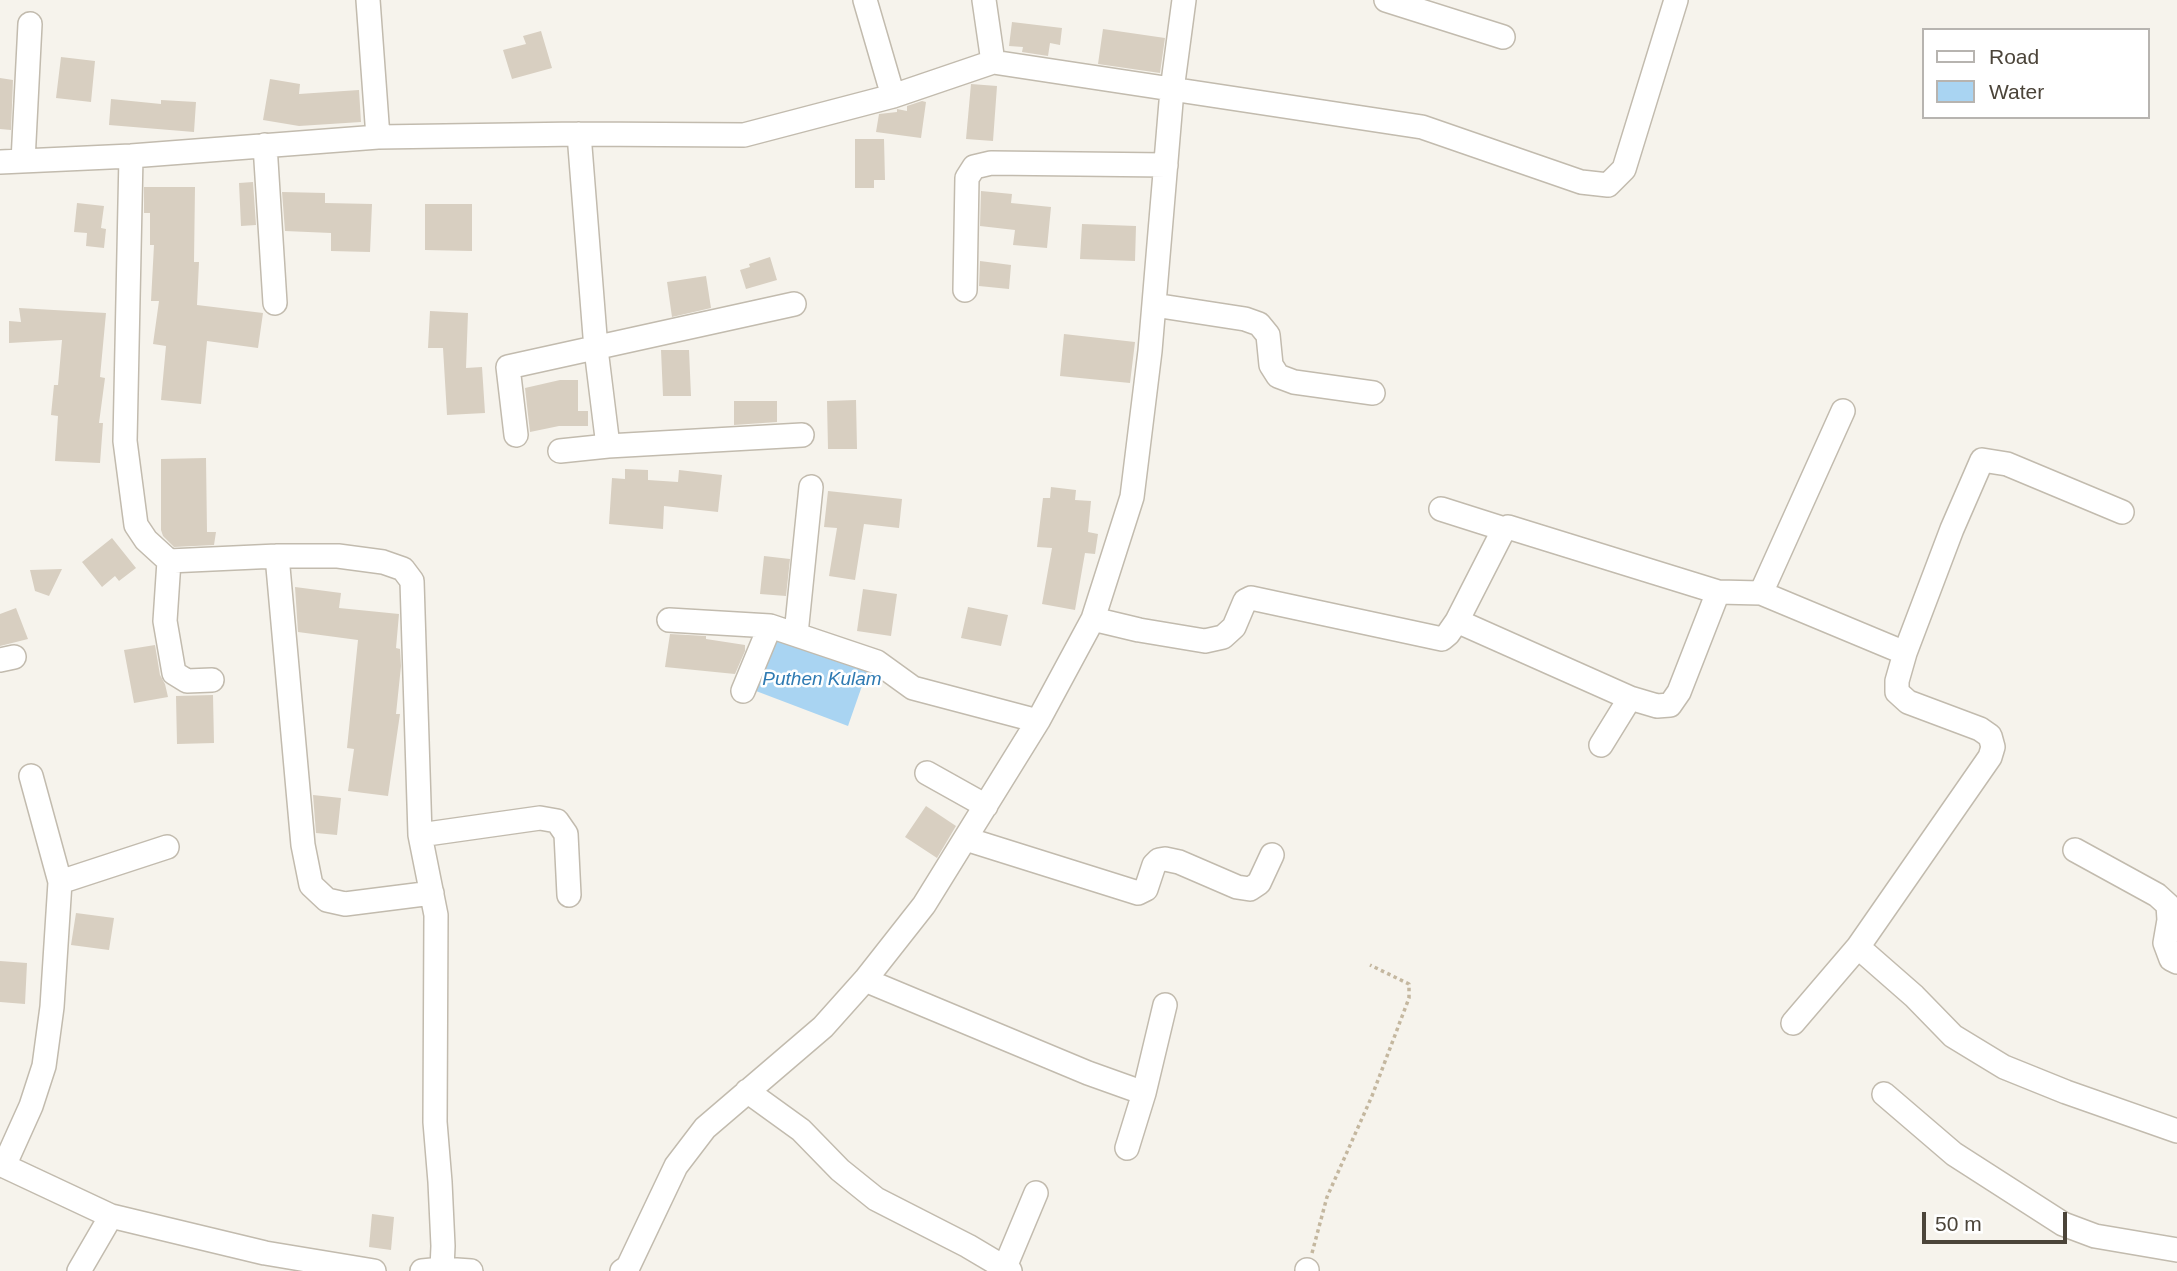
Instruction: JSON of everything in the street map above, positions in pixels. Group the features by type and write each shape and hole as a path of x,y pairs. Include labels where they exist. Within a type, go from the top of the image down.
{"street":[{"path":"368,0 379,137"},
{"path":"865,0 893,96"},
{"path":"984,0 993,62"},
{"path":"622,1271 628,1267 676,1166 705,1128 822,1027 865,980 924,905 1038,721 1093,619 1132,497 1154,305 1172,90 1184,0"},
{"path":"1386,0 1503,37"},
{"path":"0,162 131,156 379,137 744,135 893,96 993,62 1422,127 1581,182 1608,185 1624,169 1676,0"},
{"path":"23,161 30,24"},
{"path":"579,134 596,349 608,446"},
{"path":"265,145 275,303"},
{"path":"131,156 125,441 136,525 146,540 169,561 338,556 383,562 403,569 412,582 420,835 436,915 435,1122 443,1246 432,1270 471,1271"},
{"path":"965,290 967,178 974,167 991,163 1166,165"},
{"path":"516,435 508,367 794,303"},
{"path":"1154,305 1245,319 1259,324 1268,335 1271,365 1278,376 1294,382 1373,393"},
{"path":"1760,593 1843,411"},
{"path":"560,451 802,435"},
{"path":"1793,1023 1858,947 1990,757 1993,747 1990,736 1980,729 1908,702 1897,692 1897,681 1905,653 1952,529 1982,460 2007,464 2122,512"},
{"path":"796,634 811,487"},
{"path":"1441,509 1718,592 1760,593 1905,653"},
{"path":"1093,619 1205,641 1223,637 1234,627 1245,601 1251,598 1442,639 1457,621 1504,529"},
{"path":"277,556 303,845 311,885 327,900 345,904 432,894"},
{"path":"169,561 165,621 174,673 187,681 212,680"},
{"path":"1457,621 1630,698 1657,706 1670,705 1679,692 1718,592"},
{"path":"670,620 770,626 877,662 913,688 1038,721"},
{"path":"743,691 770,626"},
{"path":"1601,745 1630,698"},
{"path":"927,773 986,806"},
{"path":"31,776 60,882 52,1007 44,1066 31,1106 2,1165 111,1216 260,1262 374,1271"},
{"path":"420,835 540,818 556,821 566,834 569,895"},
{"path":"966,839 1139,893 1146,889 1154,865 1165,859 1179,862 1237,887 1250,889 1259,883 1272,855"},
{"path":"60,882 167,847"},
{"path":"2076,850 2157,895 2168,905 2169,920 2165,943 2171,959 2177,962"},
{"path":"1858,947 1914,996 1954,1036 2004,1067 2066,1092 2177,1130"},
{"path":"865,980 1088,1073 1144,1093"},
{"path":"1127,1148 1144,1093 1165,1005"},
{"path":"747,1091 801,1130 840,1170 876,1199 1007,1269 1036,1193"},
{"path":"1884,1094 1954,1154 2063,1224 2095,1236 2177,1250"},
{"path":"79,1271 111,1216"}],"path":[{"path":"1307,1271 1327,1196 1372,1096 1409,998 1409,984 1370,965"}],"water":[{"name":"Puthen Kulam","path":"779,630 871,660 848,726 756,691"}],"building":[{"path":"1012,22 1062,28 1060,45 1050,43 1048,56 1022,52 1023,47 1009,46"},
{"path":"1103,29 1165,38 1160,73 1098,64"},
{"path":"541,31 552,68 512,79 503,50 526,44 523,36"},
{"path":"61,57 95,61 91,102 56,98"},
{"path":"0,78 13,80 11,130 0,129"},
{"path":"270,79 300,84 299,94 359,90 361,122 299,126 263,120"},
{"path":"971,84 997,86 993,141 966,139"},
{"path":"111,99 161,104 161,100 196,102 194,132 109,125"},
{"path":"926,102 921,138 876,132 879,114 897,112 897,109 907,111 907,106"},
{"path":"855,139 884,139 885,180 874,180 874,188 855,188"},
{"path":"253,182 256,225 241,226 239,183"},
{"path":"144,187 195,187 194,262 199,262 197,305 263,313 258,348 207,341 201,404 161,400 166,346 153,344 159,301 151,301 154,245 150,245 150,213 144,213"},
{"path":"981,191 1012,194 1011,203 1051,207 1047,248 1013,245 1015,230 980,226"},
{"path":"282,192 325,193 325,203 372,204 370,252 331,251 331,233 285,231"},
{"path":"77,203 104,206 101,228 106,229 104,248 86,246 87,233 74,232"},
{"path":"425,204 472,204 472,251 425,250"},
{"path":"1082,224 1136,226 1135,261 1080,259"},
{"path":"770,257 777,280 746,289 740,270"},
{"path":"980,261 1011,265 1009,289 979,286"},
{"path":"706,276 711,308 672,317 667,282"},
{"path":"19,308 106,313 100,377 105,378 99,423 103,423 100,463 55,461 58,416 51,415 54,385 58,385 62,340 9,343 9,321 21,322"},
{"path":"430,311 468,313 466,368 482,367 485,413 447,415 443,348 428,348"},
{"path":"1064,334 1135,342 1130,383 1060,376"},
{"path":"661,350 689,350 691,396 663,396"},
{"path":"560,380 578,380 578,411 588,411 588,426 559,426 530,432 525,388"},
{"path":"856,400 857,449 828,449 827,401"},
{"path":"734,401 777,401 777,422 734,425"},
{"path":"206,458 207,532 216,532 214,545 174,547 161,530 161,459"},
{"path":"625,469 648,470 648,480 678,482 679,470 722,475 718,512 664,506 663,529 609,524 612,478 625,479"},
{"path":"1051,487 1076,490 1075,500 1091,501 1088,532 1098,534 1095,554 1085,553 1075,610 1042,604 1052,548 1037,547 1043,498 1050,498"},
{"path":"828,491 902,499 899,528 864,524 855,580 829,576 837,528 824,527"},
{"path":"112,538 136,568 119,581 115,576 102,587 82,562"},
{"path":"764,556 790,559 786,596 760,594"},
{"path":"62,569 49,596 35,591 30,570"},
{"path":"295,587 341,593 339,608 399,614 396,648 400,649 401,666 396,714 400,714 388,796 348,791 354,749 347,748 358,640 298,632"},
{"path":"863,589 897,594 891,636 857,631"},
{"path":"968,607 1008,615 1001,646 961,638"},
{"path":"16,608 28,639 0,646 0,614"},
{"path":"670,634 706,636 706,639 745,645 745,651 735,674 665,667"},
{"path":"155,645 160,675 168,697 134,703 124,650"},
{"path":"213,695 214,743 177,744 176,696"},
{"path":"313,795 341,798 337,835 316,833"},
{"path":"926,806 956,826 937,858 905,837"},
{"path":"76,913 114,918 109,950 71,945"},
{"path":"0,961 27,963 25,1004 0,1002"},
{"path":"372,1214 394,1217 391,1250 369,1247"}]}
